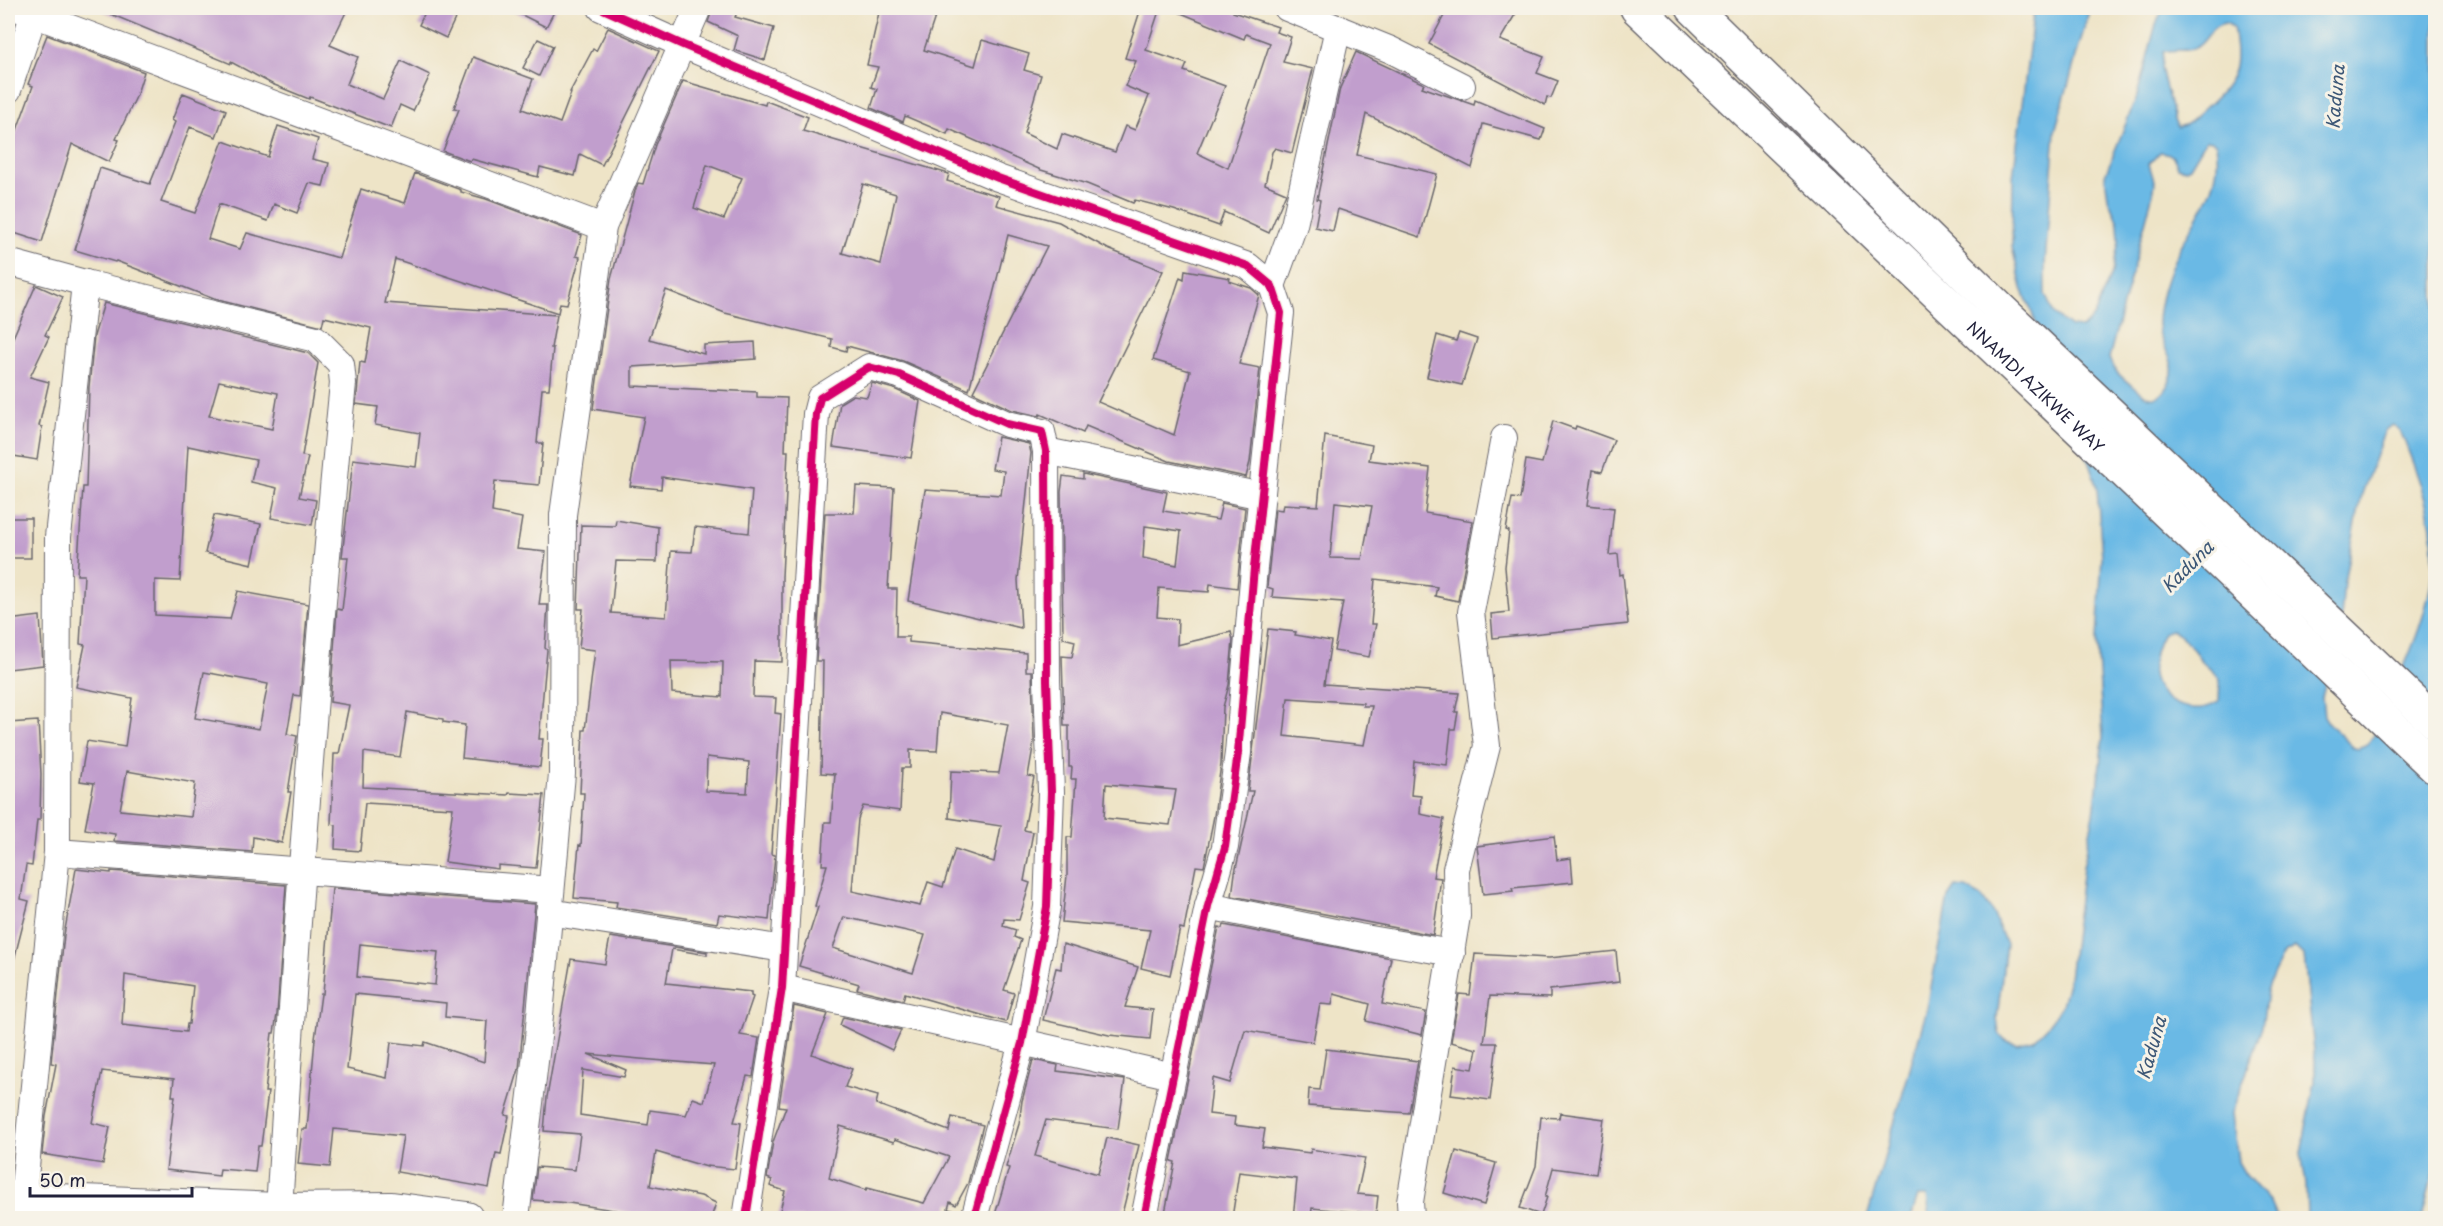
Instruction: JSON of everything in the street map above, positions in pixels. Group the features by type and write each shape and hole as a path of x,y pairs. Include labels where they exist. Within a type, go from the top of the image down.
{"highway":[{"name":"NNAMDI AZIKWE WAY","path":"1637,8 2436,768"},
{"name":"NNAMDI AZIKWE WAY","path":"1693,8 1998,307 2436,723"}],"street":[{"path":"601,8 998,178 1248,266 1272,286 1281,313 1238,753 1225,847 1208,906 1144,1218"},
{"path":"516,1218 538,1036 562,774 563,515 603,227 698,8"},
{"path":"1287,8 1316,13 1338,28 1391,50 1462,86"},
{"path":"8,90 29,9 603,227"},
{"path":"1272,286 1294,225 1338,28"},
{"path":"8,262 316,339 341,364 343,383 322,601 300,872 276,1214"},
{"path":"85,283 58,537 57,852 17,1205 276,1214 392,1208 467,1218"},
{"path":"746,1218 782,988 816,414 820,398 869,367 899,375 1007,424 1042,432 1046,451 1047,681 1051,792 1047,907 1022,1044 974,1218"},
{"path":"1411,1218 1410,1202 1418,1144 1457,916 1455,869 1487,746 1471,612 1504,438"},
{"path":"1046,451 1262,496"},
{"path":"57,852 300,872 550,901 784,949"},
{"path":"1208,906 1359,937 1452,952"},
{"path":"782,988 1022,1044 1173,1076"}],"water":[{"name":"Kaduna","path":"2034,8 2088,8 2088,15 2055,131 2045,264 2045,294 2054,314 2071,327 2082,328 2094,316 2113,269 2119,241 2118,223 2108,198 2105,175 2137,96 2156,24 2164,8 2435,8 2436,987 2433,1010 2436,1027 2436,1162 2422,1218 2307,1218 2306,1184 2301,1153 2315,1082 2315,1060 2304,956 2295,947 2284,953 2273,975 2267,992 2262,1027 2232,1113 2238,1162 2245,1174 2270,1202 2277,1218 1930,1218 1927,1196 1918,1196 1911,1218 1867,1218 1927,1009 1948,897 1955,887 1966,888 1982,897 1993,913 2006,944 1997,1018 1999,1033 2006,1041 2017,1044 2034,1040 2047,1027 2062,1005 2069,979 2083,867 2094,814 2103,738 2097,640 2102,557 2097,488 2073,415 2022,288 2012,247 2013,177","holes":["2226,23 2233,27 2236,54 2233,73 2215,98 2193,119 2178,127 2174,120 2161,68 2163,52 2189,50 2197,47 2220,24","2206,140 2216,144 2217,159 2213,187 2177,254 2163,292 2159,310 2159,334 2170,357 2172,373 2163,392 2151,397 2139,392 2121,377 2109,358 2155,184 2149,164 2160,152 2164,152 2172,156 2178,167 2186,169 2190,167","2393,425 2400,430 2412,461 2431,525 2433,558 2427,602 2412,648 2374,735 2367,745 2359,749 2354,748 2329,724 2324,716 2322,697 2340,631 2344,581 2362,494 2386,429","2171,630 2181,636 2220,679 2219,701 2210,706 2189,708 2169,700 2161,693 2156,684 2153,669 2155,653 2163,633"]}],"building":[{"path":"96,8 348,8 330,45 358,57 347,84 383,99 401,61 430,75 413,111 400,105 391,128 272,84 231,62 231,64"},
{"path":"427,8 460,8 446,38 419,25"},
{"path":"508,8 556,8 546,27"},
{"path":"713,8 739,8 735,17 774,28 765,60 734,50 738,36 708,22"},
{"path":"880,8 938,8 924,50 975,66 982,40 1029,54 1024,70 1041,75 1024,133 1057,149 1062,134 1115,152 1125,126 1135,130 1149,96 1125,86 1136,61 1125,58 1141,8 1160,8 1146,50 1187,64 1184,71 1225,86 1197,153 1228,168 1270,43 1246,34 1244,39 1169,8 1235,8 1233,12 1278,27 1276,32 1291,37 1283,62 1313,69 1292,153 1275,148 1272,152 1265,184 1286,193 1269,233 1224,212 1219,226 1174,210 1135,200 1133,203 1087,184 1041,170 949,129 947,134 905,116 903,122 871,108 877,89 871,87 878,67 867,65"},
{"path":"1448,8 1505,8 1516,13 1500,40 1544,57 1537,73 1558,81 1551,98 1547,97 1545,105 1429,44"},
{"path":"608,28 659,51 602,165 580,154 575,176 540,167 538,177 471,159 470,161 443,151 459,109 454,108 473,57 533,79 522,109 560,123 570,92 593,49 596,51"},
{"path":"47,35 144,72 136,97 116,139 119,140 109,162 72,144 42,242 8,231 8,146 11,137 14,138 33,86 28,84"},
{"path":"538,39 553,46 539,76 523,68"},
{"path":"1356,52 1424,84 1422,87 1474,105 1475,100 1545,129 1541,140 1483,124 1472,168 1366,114 1357,155 1437,174 1420,237 1338,209 1333,231 1315,227 1320,200 1317,199 1340,88"},
{"path":"683,81 765,105 766,101 808,117 803,131 949,174 947,181 999,196 996,205 1059,222 1108,249 1163,271 1098,402 1174,435 1190,371 1153,360 1180,277 1184,279 1185,270 1230,278 1229,281 1251,288 1259,295 1239,364 1260,368 1250,462 1246,477 1169,461 1086,426 1083,433 1040,414 1039,416 1012,410 973,392 1047,246 1008,235 969,390 903,361 847,346 846,351 831,347 832,339 725,313 666,290 649,339 704,354 704,345 755,342 756,359 632,367 632,386 757,392 757,397 787,398 785,451 788,451 782,577 782,662 754,661 753,697 776,698 775,713 781,714 771,854 775,855 769,920 719,914 717,923 616,907 617,902 574,898 579,845 581,846 584,793 580,793 583,730 585,730 595,650 579,648 583,609 578,609 581,525 615,526 616,520 658,527 657,562 616,561 611,613 666,617 671,551 692,552 695,527 749,533 752,490 662,477 661,489 630,486 644,417 593,409 611,279 635,191 638,183 643,184 655,145","holes":["707,165 742,178 724,219 694,208","863,184 896,194 881,264 842,253","671,661 723,662 722,697 672,693","707,757 749,762 747,793 706,791"]},
{"path":"183,93 226,110 216,137 190,127 161,202 195,213 223,141 268,157 278,126 318,139 312,159 329,163 323,186 309,183 297,213 274,204 268,221 219,204 208,239 240,249 247,233 339,258 361,189 405,203 415,173 461,190 461,192 582,235 576,256 580,257 567,304 560,303 558,313 395,259 385,303 557,315 551,348 553,348 549,389 542,389 537,443 543,443 539,485 495,481 492,512 522,518 517,549 546,552 539,605 548,605 545,648 547,650 539,739 543,739 540,767 462,758 465,725 443,722 443,719 407,712 400,757 364,752 363,787 544,795 536,868 498,865 498,869 445,862 453,808 365,803 360,851 335,849 336,825 331,824 334,754 339,754 349,705 330,702 337,609 342,610 348,557 342,557 353,459 416,467 420,433 375,425 378,407 356,404 360,362 365,363 371,328 324,317 322,326 214,299 116,261 75,250 100,168 150,184 175,122 172,120"},
{"path":"36,285 63,297 45,335 49,337 30,377 49,382 39,426 42,427 37,460 8,455 8,349"},
{"path":"104,303 308,353 318,363 302,456 308,457 299,497 316,500 312,525 271,518 277,488 251,482 256,460 188,446 180,581 155,580 155,615 230,619 238,591 308,604 300,696 294,695 287,734 297,736 288,792 291,792 282,843 253,837 252,852 114,841 115,834 85,829 94,783 80,781 87,741 125,747 132,698 76,687 85,645 80,644 84,575 77,575 83,487 86,487 89,387 94,336","holes":["219,381 278,393 272,429 209,416","204,672 268,684 259,729 195,718","127,771 195,783 191,817 120,810"]},
{"path":"1459,333 1477,339 1462,385 1427,377 1437,335 1456,341"},
{"path":"872,383 894,389 920,401 911,458 833,447 840,403 853,395 867,397"},
{"path":"1553,421 1575,429 1576,426 1614,440 1602,472 1593,470 1588,505 1614,508 1609,555 1618,554 1620,575 1623,574 1628,624 1493,638 1491,614 1509,612 1505,567 1509,531 1506,530 1512,498 1520,499 1526,460 1542,463"},
{"path":"1325,436 1372,445 1369,460 1430,468 1425,513 1473,521 1458,601 1435,596 1437,587 1375,579 1371,624 1376,624 1369,657 1334,651 1343,602 1272,597 1273,589 1267,587 1275,509 1282,510 1283,504 1318,506","holes":["1335,502 1372,506 1362,559 1330,558"]},
{"path":"998,437 1029,444 1031,453 1018,580 1021,628 908,601 925,490 1001,495 1004,471 992,469"},
{"path":"1083,474 1167,492 1163,511 1218,520 1222,503 1245,508 1237,588 1210,584 1209,592 1159,588 1157,617 1178,619 1177,645 1231,632 1233,640 1229,685 1223,707 1221,764 1214,816 1204,867 1196,866 1184,929 1180,928 1170,975 1141,968 1150,930 1062,922 1067,875 1067,837 1072,837 1076,779 1071,779 1072,767 1069,767 1069,726 1064,726 1062,656 1072,657 1075,641 1063,638 1061,492 1063,476 1083,479","holes":["1145,526 1181,531 1177,565 1143,558","1106,784 1176,790 1170,825 1104,818"]},
{"path":"856,486 894,488 888,589 897,589 896,637 909,637 909,642 1026,653 1026,671 1032,671 1034,742 1028,776 1034,777 1024,830 1033,832 1024,881 1030,883 1019,920 1004,919 1003,926 1016,930 1014,937 1021,940 1004,990 1014,993 1006,1022 905,993 903,1000 857,989 859,984 799,966 818,907 815,906 827,865 822,865 825,822 831,822 835,774 821,773 823,661 816,661 825,513 854,513","holes":["940,713 1008,725 999,773 951,771 949,818 1001,826 994,862 955,849 943,887 928,882 920,906 852,891 858,819 863,806 900,811 902,768 910,768 910,750 937,751","844,917 925,935 913,973 833,948"]},
{"path":"214,515 261,524 252,564 205,553"},
{"path":"8,518 31,518 31,558 8,558"},
{"path":"40,616 43,665 9,669 8,620"},
{"path":"1268,629 1296,632 1295,635 1331,641 1324,684 1459,693 1455,712 1458,712 1455,729 1451,729 1447,765 1414,761 1411,795 1421,796 1420,814 1444,819 1433,877 1441,878 1433,935 1232,896 1253,791 1248,791","holes":["1288,698 1363,703 1363,706 1372,706 1364,745 1284,736"]},
{"path":"38,721 41,774 40,820 37,820 32,866 26,865 21,899 29,901 14,960 8,959 8,723"},
{"path":"1554,836 1557,860 1571,858 1573,882 1512,888 1513,891 1483,894 1477,846"},
{"path":"76,869 286,885 277,1014 274,1033 272,1033 261,1146 258,1146 255,1172 220,1169 219,1176 166,1170 175,1096 172,1096 174,1079 102,1071 92,1123 110,1127 103,1164 42,1154 46,1116 56,1064 51,1063 64,935","holes":["125,975 193,986 186,1032 122,1025"]},
{"path":"332,888 535,904 519,1069 505,1115 509,1116 501,1154 496,1153 489,1188 397,1172 403,1136 334,1129 330,1167 298,1164 302,1129 307,1129 315,1039 321,994 323,994","holes":["360,944 438,952 435,985 357,977","355,994 446,1003 445,1017 487,1021 484,1062 425,1042 424,1046 391,1042 387,1078 347,1069"]},
{"path":"1224,925 1391,958 1382,1004 1426,1012 1422,1035 1366,1021 1370,1004 1334,994 1332,1005 1320,1004 1313,1042 1245,1030 1230,1083 1213,1078 1209,1114 1235,1117 1234,1125 1265,1129 1262,1147 1310,1153 1311,1149 1365,1158 1357,1194 1378,1196 1376,1214 1312,1208 1311,1218 1293,1218 1297,1179 1239,1172 1232,1218 1164,1218 1175,1162 1171,1161 1219,927 1223,928"},
{"path":"610,937 707,952 707,955 672,949 666,983 751,992 753,997 740,1035 759,1038 753,1077 747,1076 734,1122 741,1123 735,1169 707,1167 656,1152 650,1186 701,1196 716,1203 711,1218 664,1218 569,1203 533,1200 537,1167 575,1170 580,1134 544,1131 547,1097 571,959 605,964","holes":["588,1054 714,1065 704,1102 693,1098 686,1115 650,1110 648,1125 580,1115 583,1070 624,1077 626,1070"]},
{"path":"1063,944 1138,967 1125,1007 1153,1010 1150,1039 1109,1035 1043,1020 1056,968 1061,969"},
{"path":"1616,951 1619,982 1550,990 1550,998 1490,996 1484,1043 1497,1043 1490,1100 1451,1095 1455,1066 1473,1069 1477,1049 1451,1042 1459,994 1470,995 1475,954 1549,958"},
{"path":"794,1006 828,1014 812,1054 852,1069 845,1087 878,1096 876,1104 949,1131 952,1117 983,1125 968,1183 956,1205 950,1202 948,1209 960,1212 959,1218 778,1218 785,1191 770,1186 772,1180 767,1178 773,1142 786,1107 779,1106","holes":["840,1126 894,1142 895,1139 949,1157 924,1203 867,1188 866,1190 829,1178"]},
{"path":"843,1017 901,1030 892,1050 840,1025"},
{"path":"1326,1049 1418,1061 1409,1113 1308,1106 1309,1089 1320,1090"},
{"path":"1033,1060 1058,1065 1057,1071 1125,1080 1118,1129 1046,1120 1035,1156 1098,1174 1107,1138 1139,1145 1121,1218 994,1218 1009,1168 1006,1167 1019,1124 1022,1101"},
{"path":"1560,1113 1604,1119 1596,1174 1553,1168 1541,1215 1520,1208 1536,1166 1541,1117 1559,1118"},
{"path":"1456,1151 1496,1163 1484,1205 1444,1193"}],"cycle path":[{"path":"601,8 998,178 1248,266 1272,286 1281,313 1254,568 1238,753 1225,847 1208,906 1144,1218"},
{"path":"746,1218 782,988 816,414 820,398 869,367 899,375 1007,424 1042,432 1046,451 1047,681 1051,792 1047,907 1022,1043 974,1218"}]}
